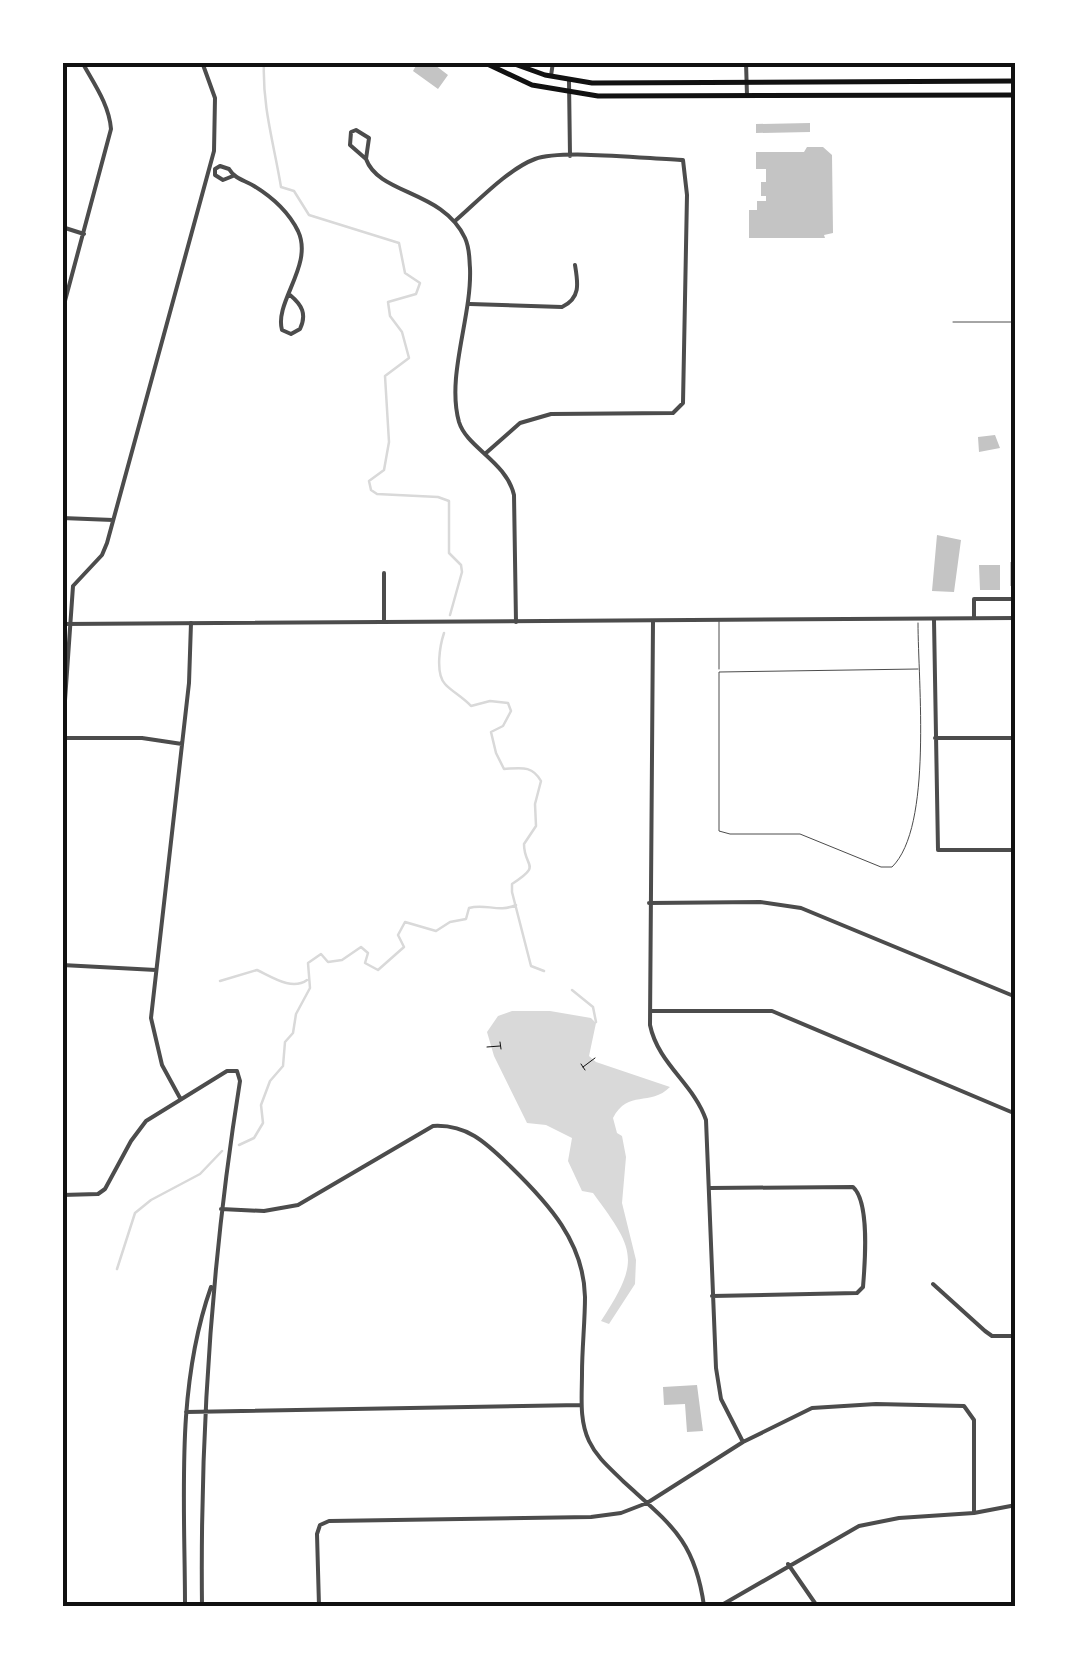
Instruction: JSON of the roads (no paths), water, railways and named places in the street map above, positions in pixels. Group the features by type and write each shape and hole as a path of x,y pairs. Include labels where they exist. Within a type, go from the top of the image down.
{"main road":[{"path":"483,62 532,86 626,97 1016,95"},
{"path":"509,62 569,81 1016,81"},
{"path":"909,81 910,96"}],"street":[{"path":"62,312 111,129 110,114 82,62"},
{"path":"182,744 142,738 63,740 73,586 102,555 212,170 217,130 215,98 202,62"},
{"path":"551,76 552,62"},
{"path":"746,62 747,96"},
{"path":"569,81 570,156"},
{"path":"366,159 368,138 360,130 353,130 350,145 366,159 375,175 434,203 455,221 467,242 471,256 470,304 456,398 463,430 511,482 516,622"},
{"path":"455,221 535,159 570,156 683,160 687,195 683,403 673,412 550,414 520,423 486,453"},
{"path":"212,170 225,167 269,197 298,230 302,253 280,324 282,330 291,334 302,324 303,310 290,295"},
{"path":"212,170 223,180 234,176"},
{"path":"62,227 84,234"},
{"path":"470,304 562,307 572,302 576,294 575,265"},
{"path":"62,518 113,520"},
{"path":"384,572 384,622"},
{"path":"974,618 974,599 1016,599"},
{"path":"62,624 1016,618"},
{"path":"934,620 938,850 1016,850"},
{"path":"653,621 649,903 653,1040 701,1104 706,1120 710,1296 722,1399 742,1442"},
{"path":"180,1098 162,1066 151,1018 182,744 191,623"},
{"path":"935,738 1016,738"},
{"path":"649,903 760,902 801,908 1016,997"},
{"path":"62,965 156,970"},
{"path":"650,1011 772,1011 1016,1114"},
{"path":"62,1196 98,1194 106,1189 138,1130 155,1113 228,1071 236,1071 240,1081 220,1209 204,1412 202,1606"},
{"path":"220,1209 284,1210 433,1126 452,1125 471,1132 543,1198 561,1220 585,1294 581,1405 593,1448 672,1524 695,1562 704,1606"},
{"path":"710,1188 853,1187 863,1199 864,1242 864,1287 858,1293 710,1296"},
{"path":"185,1606 186,1412 192,1354 213,1282"},
{"path":"934,1284 992,1336 1016,1336"},
{"path":"320,1606 318,1534 320,1525 329,1521 592,1517 621,1512 647,1502 742,1442 812,1408 956,1403 970,1411 974,1429 974,1513"},
{"path":"186,1412 581,1405"},
{"path":"720,1606 859,1526 1016,1505"},
{"path":"788,1564 817,1606"}],"lane":[{"path":"954,322 1016,322"},
{"path":"718,621 718,831 800,834 881,867 892,867 909,845 918,809 918,620"},
{"path":"719,672 918,668"}],"waterway":[{"path":"264,62 267,110 281,187 294,191 309,215 399,243 405,273 420,283 416,294 388,302 390,316 402,332 409,358 385,376 389,442 384,470 369,481 371,490 377,494 449,501 449,553 461,565 462,572 450,615"},
{"path":"444,633 439,666 445,684 471,706 490,701 508,703 511,711 503,726 491,732 496,753 504,769 530,770 541,781 535,804 536,826 524,844 530,866 512,884 512,892 531,966 544,971"},
{"path":"239,1145 254,1138 263,1123 261,1105 270,1081 283,1066 285,1042 293,1033 296,1014 310,988 308,963 321,954 328,962 342,960 361,947 368,953 365,963 378,970 404,947 398,935 405,922 436,931 450,922 466,919 469,908 516,905"},
{"path":"220,981 257,970 289,984 307,980"},
{"path":"572,990 593,1007 596,1022"},
{"path":"117,1269 135,1213 200,1174 222,1151"}]}
